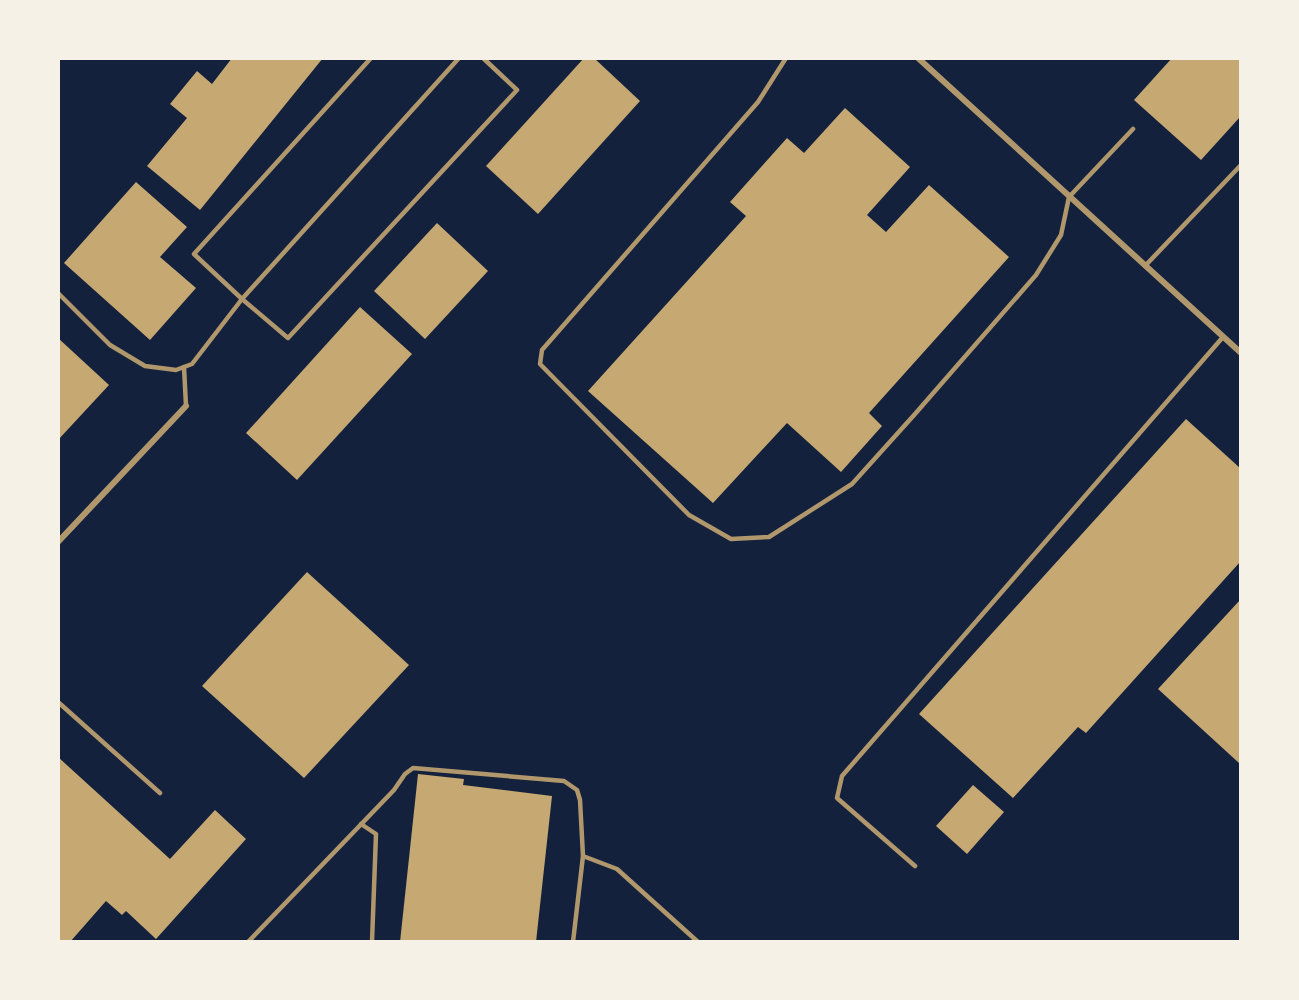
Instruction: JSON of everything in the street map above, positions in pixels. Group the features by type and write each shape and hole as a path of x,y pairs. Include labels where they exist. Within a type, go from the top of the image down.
{"street":[{"path":"918,58 1240,352"},
{"path":"58,542 186,406"}],"lane":[{"path":"371,58 194,254 288,338 517,90 483,58"},
{"path":"58,293 110,345 145,366 176,370 192,364 242,299 459,58"},
{"path":"786,58 758,102 542,350 540,364 690,515 731,539 769,537 852,484 1036,275 1061,235 1069,197 1133,129"},
{"path":"1145,266 1240,166"},
{"path":"915,866 837,798 842,776 1223,336"},
{"path":"184,367 186,406"},
{"path":"58,702 160,793"},
{"path":"248,942 413,768 564,781 577,790 580,800 583,856 573,942"},
{"path":"361,824 376,834 372,942"},
{"path":"583,856 617,869 698,942"}],"building":[{"path":"232,58 323,58 200,210 147,166 187,118 170,104 197,71 212,84"},
{"path":"584,58 594,58 640,101 538,214 486,166"},
{"path":"1172,58 1240,58 1240,117 1201,160 1134,100"},
{"path":"845,108 910,167 867,215 886,232 929,185 1009,257 869,413 882,426 841,472 787,423 713,503 588,391 746,216 730,202 787,138 804,153"},
{"path":"136,182 187,227 160,257 196,288 150,340 64,263"},
{"path":"437,223 488,271 425,339 374,291"},
{"path":"360,307 412,354 297,480 246,433"},
{"path":"58,338 109,385 58,440"},
{"path":"1186,419 1240,468 1240,562 1086,733 1078,727 1013,798 919,714"},
{"path":"307,572 409,665 304,778 202,686"},
{"path":"1240,600 1240,761 1239,763 1158,689"},
{"path":"58,757 170,859 215,810 246,839 156,939 126,911 122,915 106,901 70,942 58,942"},
{"path":"418,774 464,779 463,785 552,796 536,942 400,942"},
{"path":"973,785 1004,812 967,854 936,826"}]}
